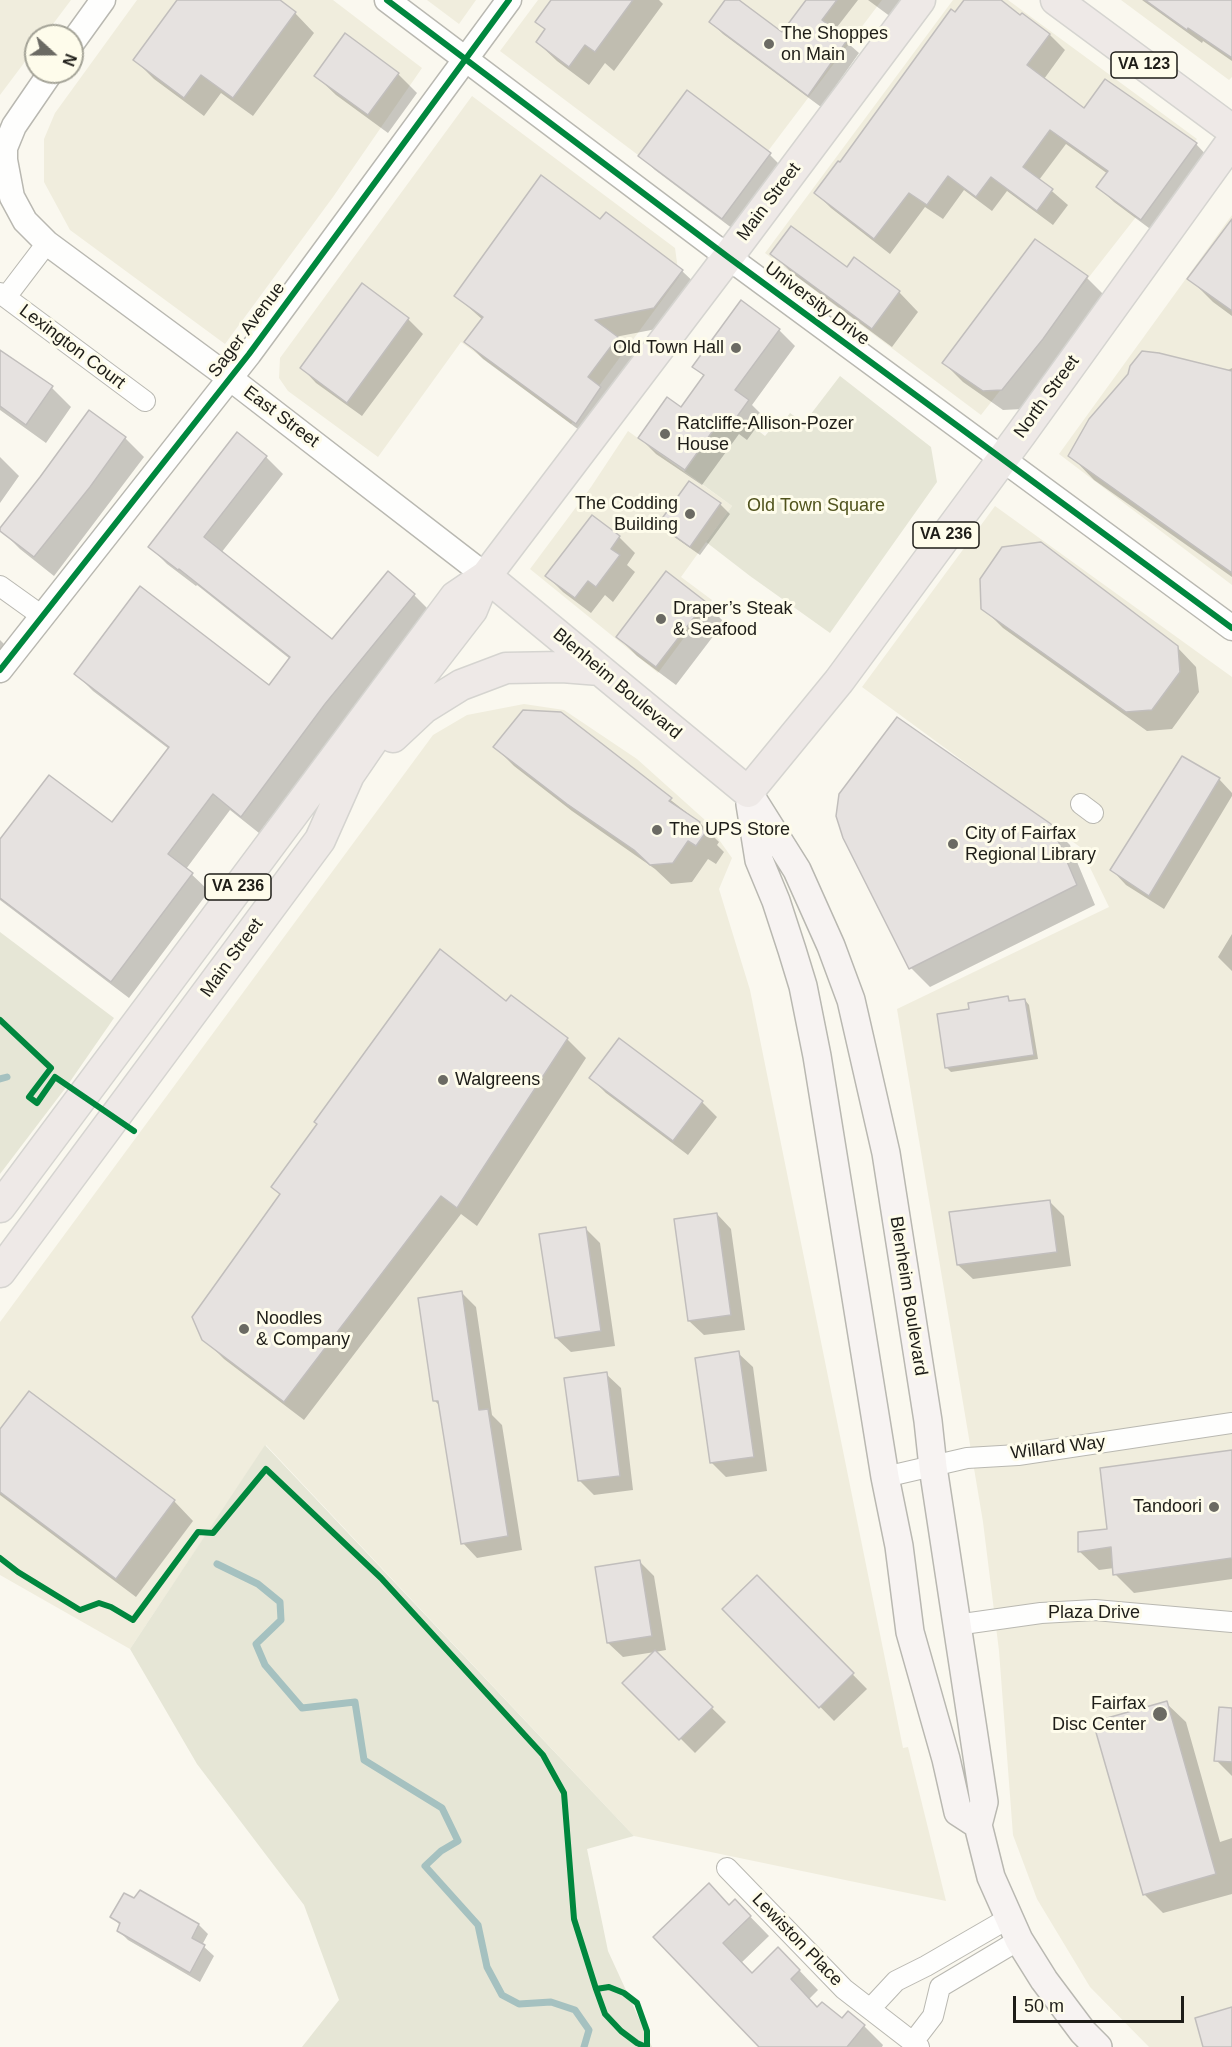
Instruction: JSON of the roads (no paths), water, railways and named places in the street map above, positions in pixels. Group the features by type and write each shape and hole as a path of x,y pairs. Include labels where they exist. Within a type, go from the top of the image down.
{"main road":[{"name":"Main Street","path":"0,1272 320,840 349,775 384,724 472,610 486,576 920,0"},
{"name":"VA 123","path":"1056,0 1232,130"},
{"name":"North Street","path":"748,792 839,681 1232,141"},
{"name":"Main Street","path":"0,1207 455,597 486,576"},
{"name":"Blenheim Boulevard","path":"486,576 748,792 796,870 831,946 851,1000 886,1153 984,1802 978,1825 992,1877 1014,1929 1044,1980 1083,2032 1098,2047"},
{"name":"VA 236","path":"320,840 391,739 433,702 461,685 506,668 562,667 600,670"},
{"path":"748,792 759,860 776,901 803,986 818,1056 910,1632 946,1759 958,1812 978,1825"}],"street":[{"path":"84,26 103,0"},
{"name":"University Drive","path":"387,0 728,257 1232,628"},
{"name":"Sager Avenue","path":"0,670 231,379 508,0"},
{"name":"East Street","path":"43,84 20,117 7,143 5,160 12,197 25,221 46,243 231,379 486,576"},
{"path":"3,295 46,243"},
{"name":"Lexington Court","path":"3,295 145,401"},
{"path":"0,586 42,616"},
{"name":"Willard Way","path":"885,1477 967,1458 1018,1455 1232,1423"},
{"name":"Plaza Drive","path":"956,1625 1041,1613 1095,1610 1232,1622"},
{"name":"Lewiston Place","path":"727,1868 844,1989 916,2044 933,2016 940,1987"},
{"path":"870,2009 896,1981 1014,1929"},
{"path":"926,1966 940,1987 1014,1929"}],"waterway":[{"path":"0,1079 7,1077"},
{"path":"217,1564 258,1584 280,1602 281,1620 256,1644 265,1665 302,1708 355,1702 364,1760 442,1808 458,1841 441,1851 425,1866 478,1925 487,1967 502,1995 519,2004 551,2002 575,2010 589,2030 584,2047"}],"place":[{"name":"The Shoppes on Main","path":"769,44"},
{"name":"Old Town Hall","path":"736,348"},
{"name":"Ratcliffe-Allison-Pozer House","path":"665,434"},
{"name":"The Codding Building","path":"690,514"},
{"name":"Draper’s Steak & Seafood","path":"661,619"},
{"name":"The UPS Store","path":"657,830"},
{"name":"City of Fairfax Regional Library","path":"953,844"},
{"name":"Walgreens","path":"443,1080"},
{"name":"Noodles & Company","path":"244,1329"},
{"name":"Tandoori","path":"1214,1507"},
{"name":"Fairfax Disc Center","path":"1160,1714"}],"park label":[{"name":"Old Town Square","path":"816,506"}]}
